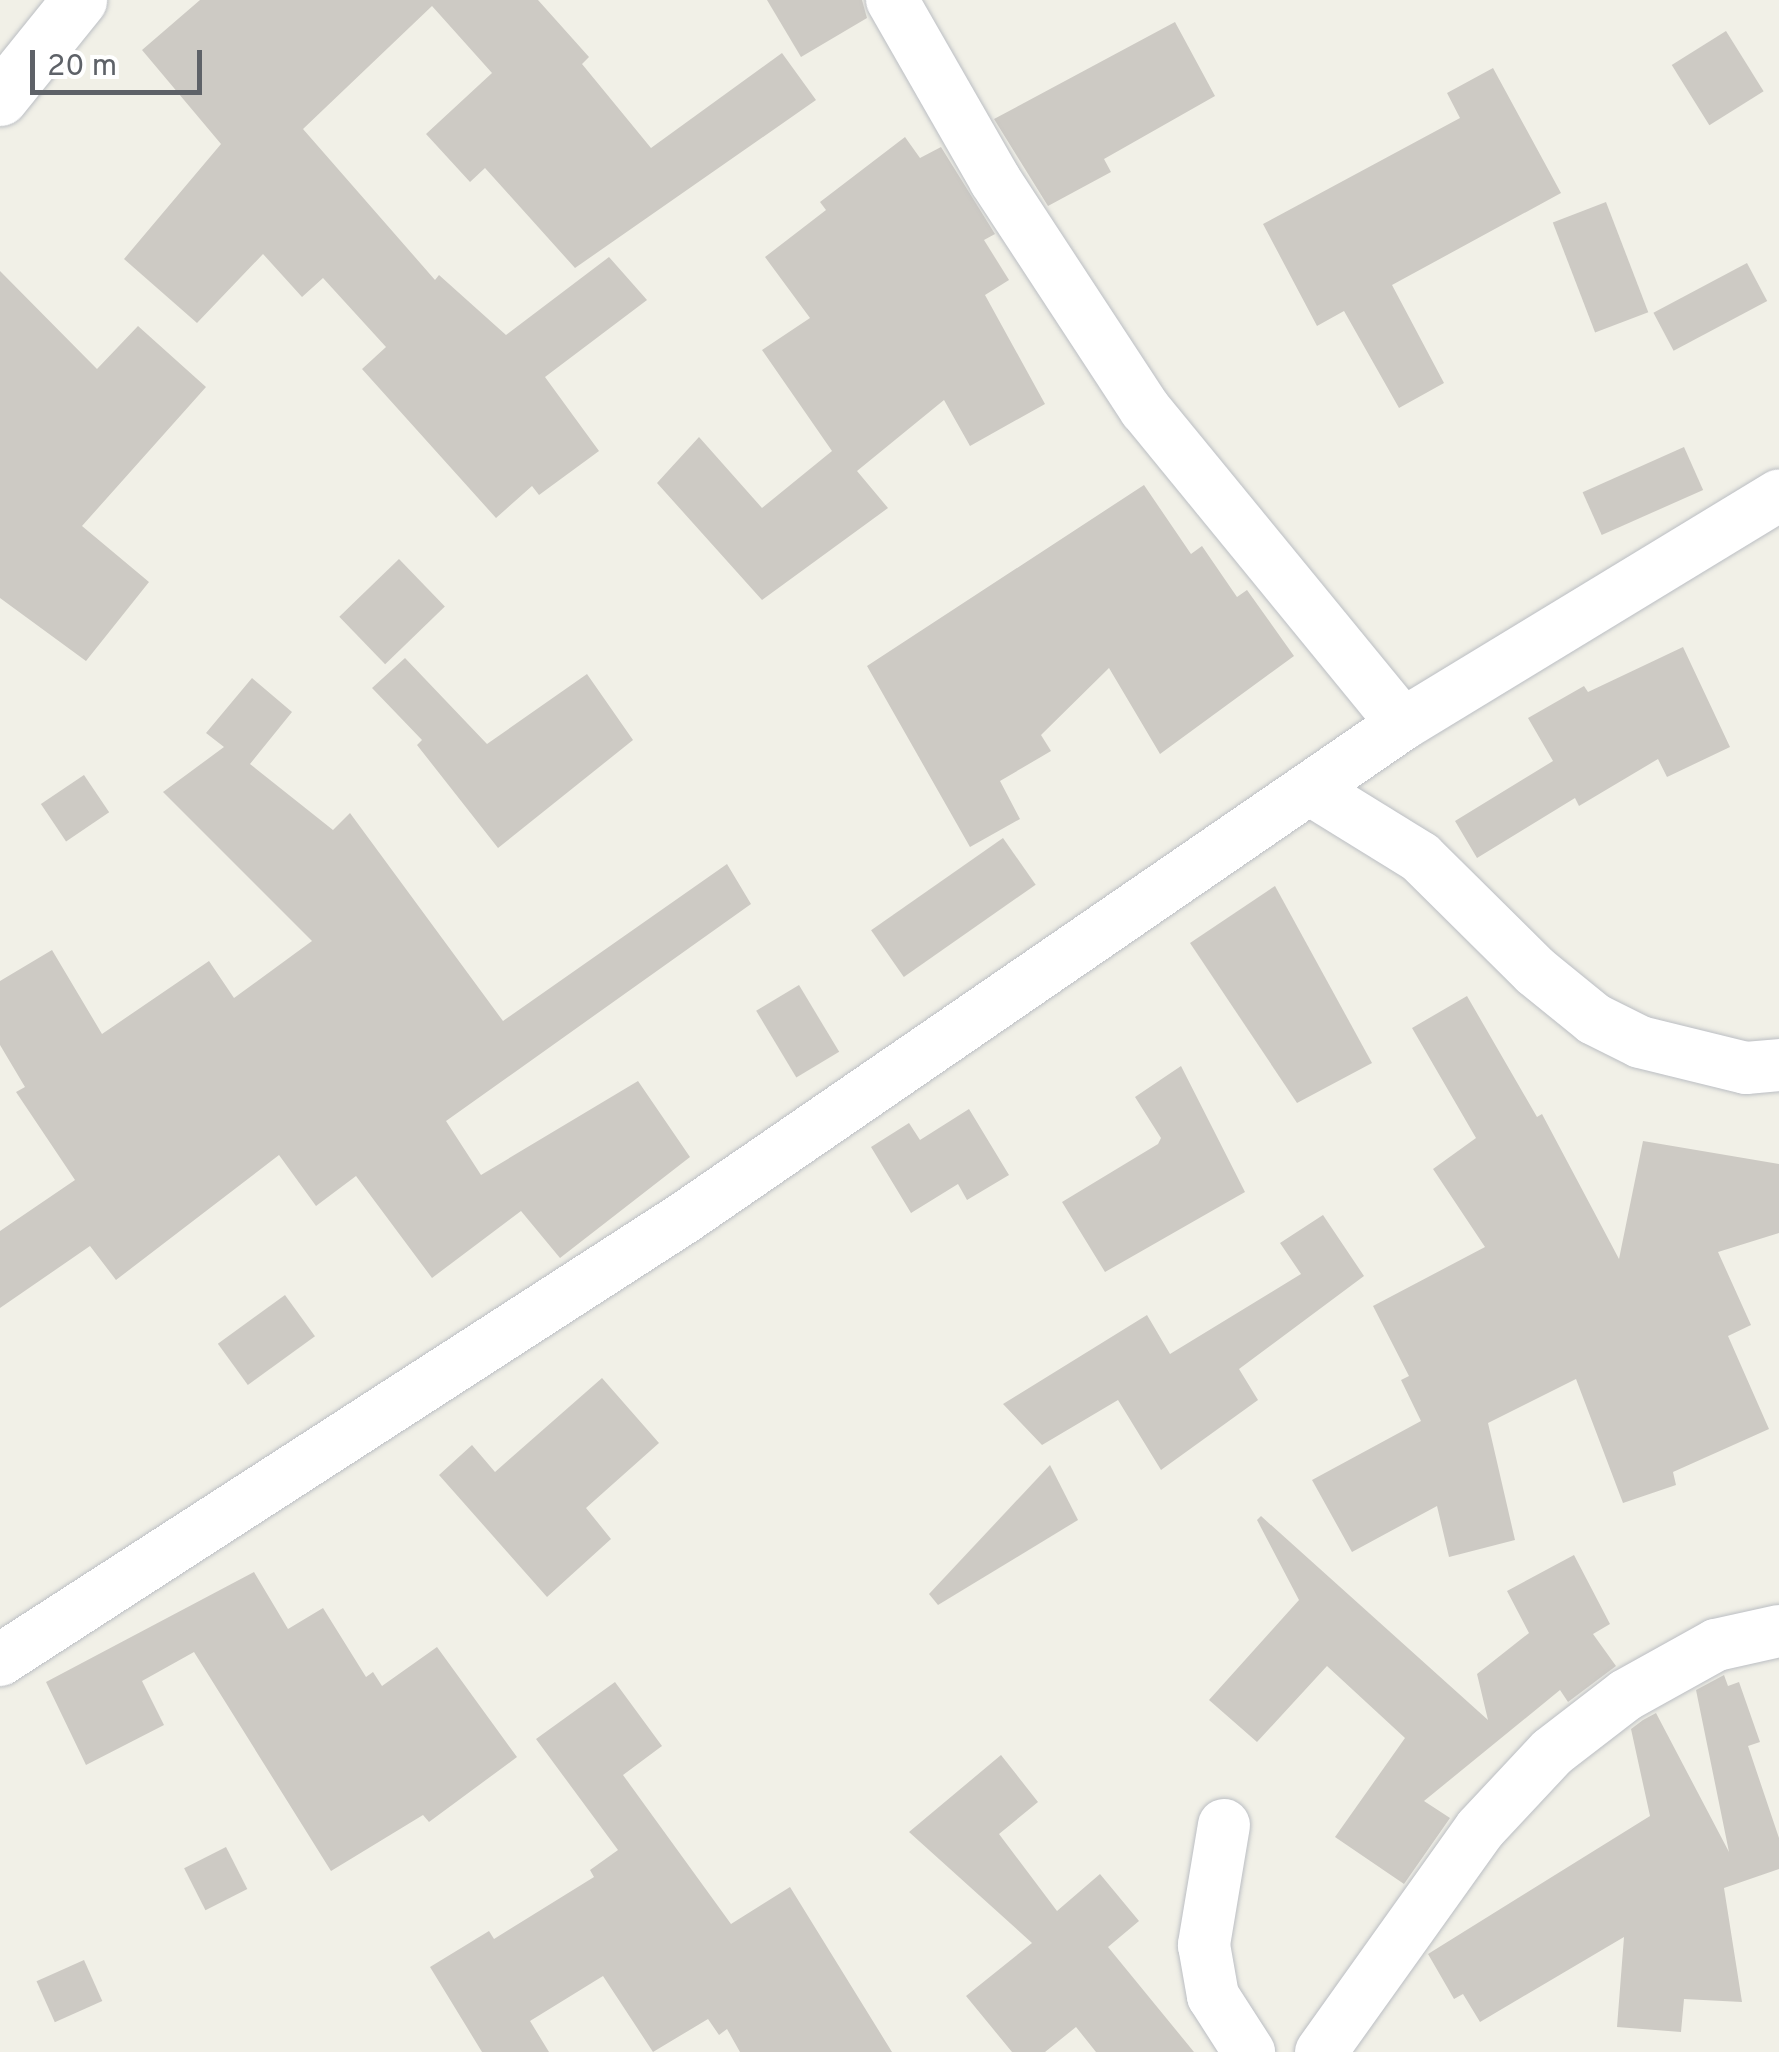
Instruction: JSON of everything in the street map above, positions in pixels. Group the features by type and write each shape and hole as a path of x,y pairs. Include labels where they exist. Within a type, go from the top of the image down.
{"street":[{"path":"0,98 79,0"},
{"path":"892,0 996,180 1146,409 1403,724"},
{"path":"0,1660 668,1228 1312,791 1403,724 1779,495"},
{"path":"1312,791 1420,857 1594,1019 1640,1042 1746,1068 1779,1065"},
{"path":"1321,2052 1480,1829 1552,1752 1626,1695 1716,1646 1779,1631"},
{"path":"1224,1825 1204,1946 1214,1996 1249,2052"}],"building":[{"path":"200,0 538,0 589,57 582,64 651,148 782,53 816,100 575,268 485,168 470,182 426,134 492,73 432,6 303,129 435,280 439,275 506,335 609,257 647,300 545,377 599,451 539,495 532,486 496,518 362,369 386,347 323,278 302,297 263,254 197,323 124,259 221,144 142,50"},
{"path":"767,0 862,0 867,18 801,57"},
{"path":"1175,22 1215,96 1104,159 1111,172 1048,206 994,119"},
{"path":"1726,31 1764,91 1709,125 1672,65"},
{"path":"1493,68 1561,193 1392,285 1444,383 1399,408 1344,311 1317,326 1263,224 1460,118 1447,93"},
{"path":"905,137 920,158 941,147 995,234 984,240 1009,280 985,295 1045,404 970,446 944,400 857,471 888,508 762,600 657,483 699,437 762,508 832,451 762,350 810,318 765,257 826,210 820,202"},
{"path":"1606,202 1648,312 1595,333 1553,222"},
{"path":"1747,263 1767,301 1674,351 1653,313"},
{"path":"0,271 97,369 138,326 206,387 82,526 149,582 86,661 0,598"},
{"path":"1684,447 1703,490 1602,535 1583,492"},
{"path":"1144,485 1191,554 1202,546 1237,597 1247,590 1294,656 1160,754 1109,668 1041,735 1051,751 1000,781 1020,819 970,847 867,666"},
{"path":"399,559 445,606 385,664 339,617"},
{"path":"1683,647 1730,747 1667,777 1658,759 1579,806 1575,798 1477,858 1455,821 1553,761 1528,718 1584,686 1588,692"},
{"path":"405,658 487,744 587,674 633,740 498,848 417,745 422,740 372,688"},
{"path":"252,678 292,712 250,764 333,830 350,813 503,1021 727,864 751,904 446,1121 481,1175 638,1081 690,1157 560,1258 521,1211 432,1278 356,1176 316,1206 279,1155 116,1280 90,1246 0,1308 0,1231 75,1180 16,1092 25,1087 0,1045 0,981 52,950 102,1034 209,961 234,998 312,941 163,792 224,747 206,733"},
{"path":"84,775 109,812 66,841 41,804"},
{"path":"1003,838 1036,885 904,977 871,930"},
{"path":"1275,886 1372,1063 1297,1103 1190,943"},
{"path":"799,985 839,1052 796,1078 756,1011"},
{"path":"1467,996 1537,1117 1542,1114 1619,1259 1643,1141 1779,1164 1779,1233 1718,1252 1751,1325 1728,1336 1769,1429 1673,1472 1676,1485 1623,1503 1576,1379 1488,1423 1515,1540 1449,1557 1437,1506 1352,1552 1312,1480 1421,1421 1401,1380 1409,1376 1373,1306 1485,1247 1433,1169 1476,1138 1412,1028"},
{"path":"1181,1066 1245,1192 1105,1272 1062,1202 1158,1144 1161,1138 1135,1097"},
{"path":"969,1109 1009,1175 967,1200 958,1184 911,1213 871,1147 909,1123 920,1140"},
{"path":"1323,1215 1364,1276 1239,1369 1258,1400 1161,1470 1118,1400 1042,1445 1003,1404 1147,1315 1170,1354 1301,1274 1280,1243"},
{"path":"285,1295 315,1336 248,1385 218,1344"},
{"path":"602,1378 659,1443 586,1508 611,1539 547,1597 439,1475 472,1445 495,1472"},
{"path":"1050,1465 1078,1520 938,1605 929,1594"},
{"path":"1261,1516 1488,1720 1477,1674 1529,1633 1507,1591 1574,1555 1610,1624 1593,1634 1616,1666 1568,1702 1560,1690 1424,1801 1450,1818 1404,1884 1335,1837 1405,1738 1327,1666 1257,1742 1209,1700 1299,1600 1257,1520"},
{"path":"254,1572 288,1629 323,1608 366,1677 373,1672 382,1686 437,1647 517,1757 429,1822 423,1815 331,1871 194,1652 142,1681 164,1725 86,1765 46,1682"},
{"path":"1724,1675 1728,1686 1739,1682 1760,1742 1748,1746 1779,1838 1779,1869 1724,1888 1742,2002 1684,1999 1681,2032 1617,2027 1624,1937 1480,2022 1463,1994 1454,1999 1428,1954 1650,1816 1631,1729 1643,1720 1656,1713 1729,1852 1696,1690"},
{"path":"615,1682 662,1746 623,1775 731,1924 790,1887 892,2052 740,2052 727,2029 719,2035 708,2019 653,2052 603,1976 530,2021 549,2052 482,2052 430,1967 489,1931 494,1939 594,1877 590,1870 618,1850 536,1739"},
{"path":"1001,1755 1038,1802 999,1834 1057,1911 1100,1874 1139,1921 1108,1947 1194,2052 1096,2052 1076,2027 1045,2052 1012,2052 966,1996 1032,1943 909,1832"},
{"path":"226,1847 247,1889 205,1910 184,1868"},
{"path":"84,1960 102,2001 55,2022 36,1981"}]}
